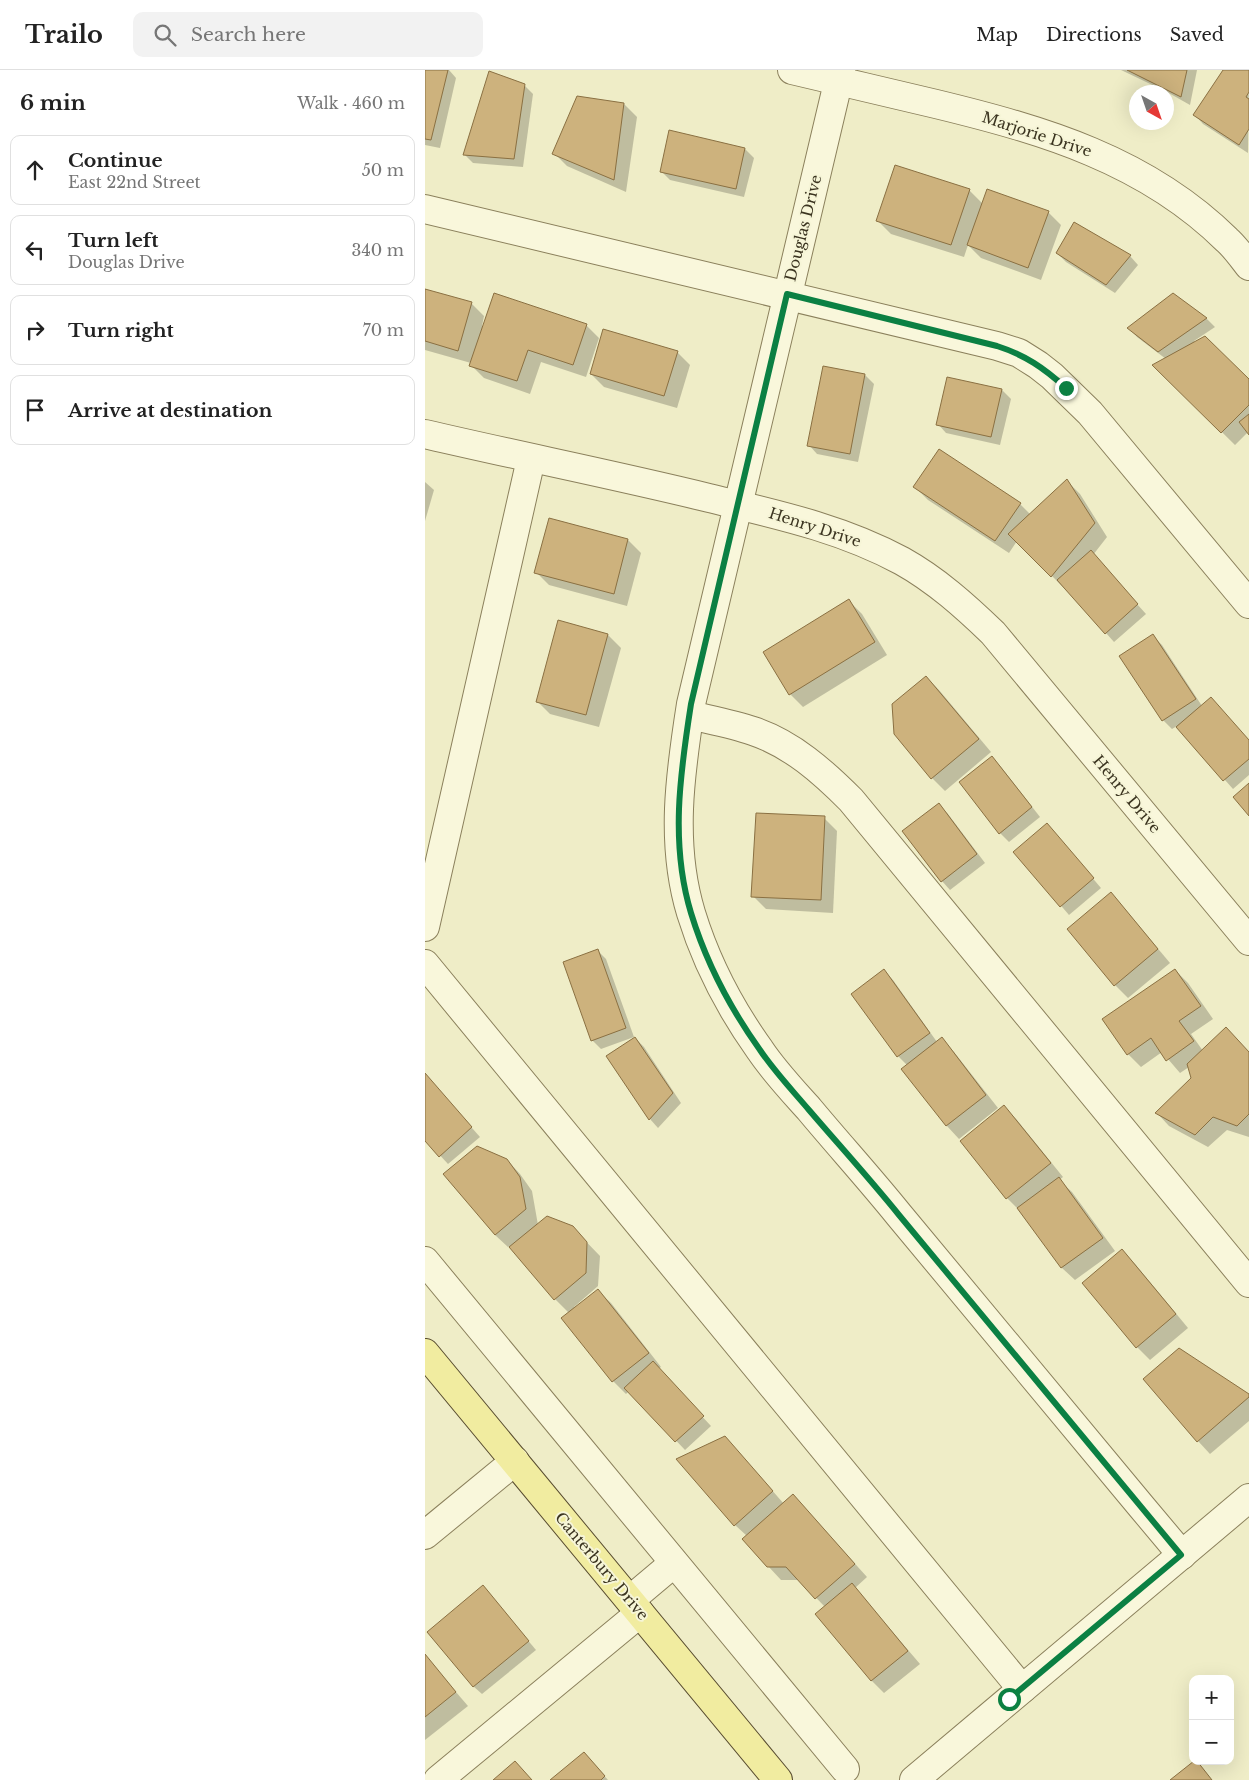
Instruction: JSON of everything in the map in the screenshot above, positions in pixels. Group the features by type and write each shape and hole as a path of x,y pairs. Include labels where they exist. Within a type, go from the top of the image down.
{"main road":[{"name":"Canterbury Drive","path":"425,1352 778,1780"}],"street":[{"name":"Marjorie Drive","path":"792,70 840,75 1052,136 1108,158 1163,188 1195,212 1228,240 1249,266"},
{"name":"Douglas Drive","path":"840,75 689,715 679,802 678,842 684,888 698,936 727,999 761,1052 888,1201 1181,1555"},
{"path":"425,209 787,294 1019,353 1053,376 1090,413 1249,604"},
{"name":"Henry Drive","path":"425,434 531,459 689,492 790,517 849,535 903,562 951,595 993,633 1249,941"},
{"path":"425,927 531,459"},
{"path":"689,715 755,732 780,744 804,758 829,778 851,800 1249,1283"},
{"path":"425,964 1022,1689"},
{"path":"425,1261 845,1769"},
{"path":"425,1535 515,1461"},
{"path":"914,1780 1249,1498"},
{"path":"438,1780 635,1606 674,1563"}],"building":[{"path":"425,70 448,70 431,140 425,139"},
{"path":"1127,70 1187,70 1181,97 1174,94 1174,85 1157,85"},
{"path":"1223,70 1249,70 1249,92 1246,97 1249,99 1249,129 1239,145 1193,115"},
{"path":"489,71 525,84 514,159 463,155"},
{"path":"577,96 624,103 614,180 552,154"},
{"path":"669,130 745,148 736,189 660,172"},
{"path":"895,165 970,189 951,245 876,221"},
{"path":"987,189 1049,211 1028,268 967,245"},
{"path":"1074,222 1131,255 1106,285 1056,253"},
{"path":"425,289 472,302 458,351 425,341"},
{"path":"494,293 587,324 573,365 528,350 517,381 469,366"},
{"path":"1173,293 1207,318 1158,352 1127,328"},
{"path":"603,329 678,351 664,396 590,374"},
{"path":"1205,336 1249,379 1249,405 1221,433 1152,365"},
{"path":"823,366 865,374 850,454 807,446"},
{"path":"947,377 1002,389 991,437 936,425"},
{"path":"1249,414 1249,435 1239,422"},
{"path":"939,449 1021,503 995,541 913,487"},
{"path":"1067,479 1095,523 1051,577 1008,534"},
{"path":"549,518 628,539 614,594 534,573"},
{"path":"1091,550 1138,604 1105,634 1057,580"},
{"path":"849,599 875,642 789,695 763,652"},
{"path":"558,620 608,634 586,715 536,702"},
{"path":"1153,634 1196,699 1162,721 1119,656"},
{"path":"926,676 979,739 931,779 894,734 892,704"},
{"path":"1211,697 1249,740 1249,759 1223,781 1176,727"},
{"path":"992,756 1032,807 999,834 959,782"},
{"path":"1249,783 1249,816 1233,797"},
{"path":"939,803 977,854 941,882 902,831"},
{"path":"756,813 825,816 821,900 751,897"},
{"path":"1047,823 1094,878 1060,907 1013,852"},
{"path":"1111,892 1158,949 1114,986 1067,929"},
{"path":"598,949 626,1028 591,1041 563,962"},
{"path":"884,969 930,1033 897,1057 851,994"},
{"path":"1175,969 1201,1006 1179,1021 1194,1041 1166,1061 1151,1038 1127,1055 1102,1019"},
{"path":"1226,1027 1249,1052 1249,1114 1237,1126 1213,1117 1195,1135 1155,1113 1191,1078 1187,1064"},
{"path":"635,1037 673,1093 649,1120 606,1056"},
{"path":"942,1037 986,1095 946,1126 901,1069"},
{"path":"425,1073 472,1127 439,1157 425,1141"},
{"path":"1004,1105 1051,1163 1006,1199 960,1141"},
{"path":"477,1146 507,1159 520,1177 526,1209 495,1235 443,1174"},
{"path":"1059,1177 1103,1238 1061,1268 1017,1208"},
{"path":"547,1216 573,1226 587,1242 586,1273 554,1300 509,1247"},
{"path":"1122,1249 1176,1314 1136,1348 1082,1283"},
{"path":"598,1289 649,1353 612,1382 561,1318"},
{"path":"1179,1348 1249,1394 1249,1397 1197,1442 1143,1379"},
{"path":"653,1361 704,1416 675,1442 624,1388"},
{"path":"725,1436 773,1491 734,1526 676,1459"},
{"path":"793,1494 855,1564 815,1599 786,1567 767,1567 742,1539"},
{"path":"852,1583 908,1651 871,1681 815,1614"},
{"path":"483,1585 529,1641 473,1687 427,1632"},
{"path":"425,1654 456,1692 425,1717"},
{"path":"584,1752 605,1776 601,1780 550,1780"},
{"path":"515,1761 532,1780 493,1780"},
{"path":"1189,1765 1200,1765 1212,1780 1170,1780"}],"route":[{"path":"1009,1699 1181,1555 888,1201 761,1052 723,991 698,936 684,888 678,842 679,802 684,748 691,704 787,294 1019,353 1053,376 1066,388"}]}
